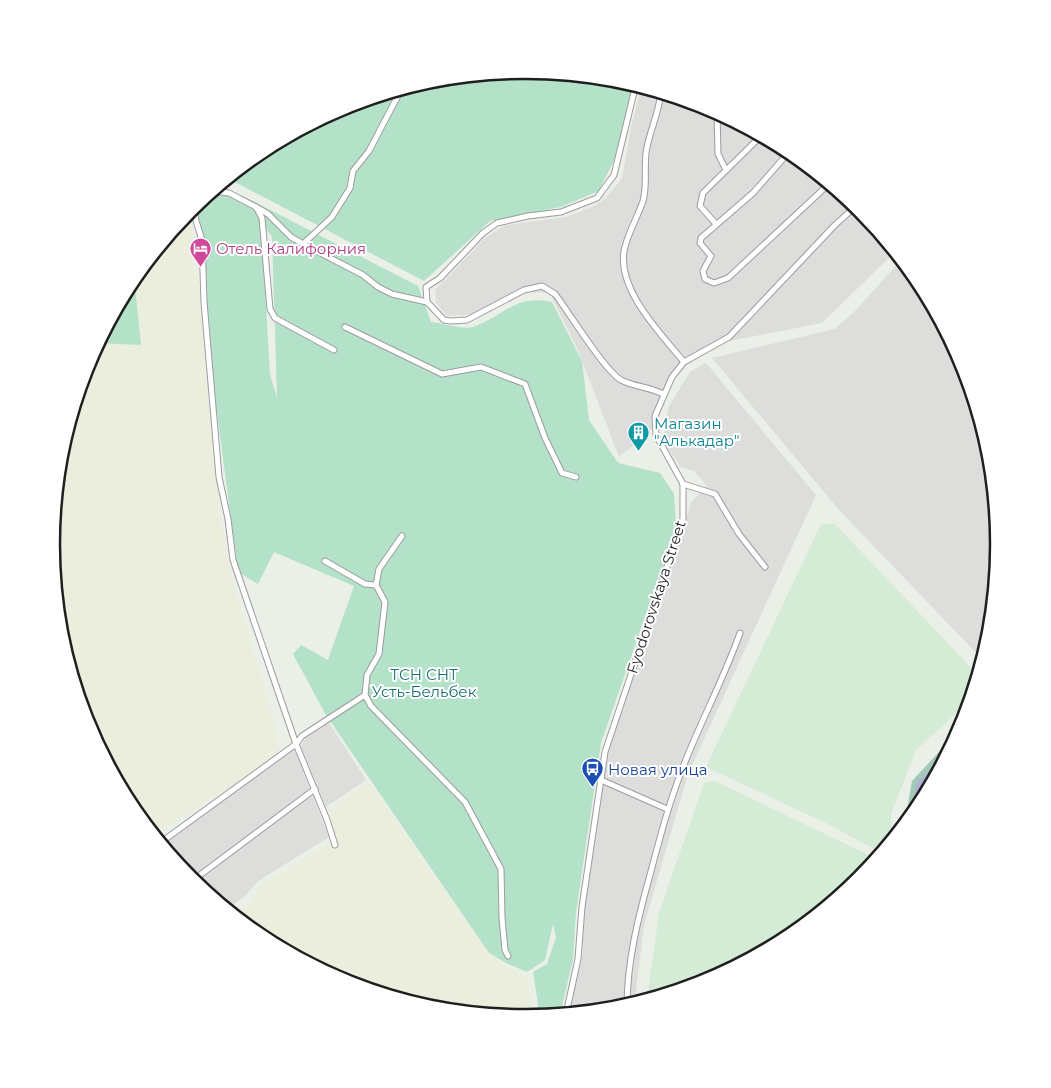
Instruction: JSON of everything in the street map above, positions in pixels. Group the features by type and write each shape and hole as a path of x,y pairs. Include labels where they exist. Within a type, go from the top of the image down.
{"street":[{"path":"427,302 426,287 440,278 483,233 497,223 528,216 561,212 597,198 614,175 634,91"},
{"path":"303,244 332,217 350,188 353,171 368,151 398,96"},
{"path":"660,98 659,110 646,148 643,199 624,249 624,268 634,297 653,326 684,362"},
{"path":"717,120 718,154 726,170"},
{"path":"716,224 700,206 702,193 757,140"},
{"path":"784,157 753,193 701,238 700,243 711,256 703,271 705,279 714,283 728,278 825,188"},
{"path":"222,192 229,192 268,214 291,237 363,275 378,287 392,294 427,302 444,320 451,322 466,320 524,290 542,286 555,294 609,372 622,381 651,388 663,394"},
{"path":"256,207 262,218 270,309 275,318 334,350"},
{"name":"Fyodorovskaya Street","path":"567,1008 578,959 582,907 605,752 683,519 683,484 675,466 656,434 655,416 672,377 684,362 729,337 851,211"},
{"path":"195,216 202,240 204,302 219,477 228,519 232,560 296,744 315,789 334,845"},
{"path":"345,327 442,374 481,367 525,384 544,438 562,473 576,477"},
{"path":"683,484 715,494 740,534 765,567"},
{"path":"402,536 380,569 376,586 385,602 379,654 367,675 365,695 370,706 465,802 475,820 501,869 502,918 505,950 508,956"},
{"path":"325,561 365,584 376,586"},
{"path":"627,998 627,987 637,925 667,809 685,761 726,674 740,633"},
{"path":"166,839 296,744 302,736 365,695"},
{"path":"601,780 667,809"},
{"path":"199,876 315,789"}],"shaded area":[{"path":"640,93 675,103 731,127 784,157 809,175 855,215 891,256 822,323 724,342 676,372 662,409 651,430 619,457 578,350 550,293 528,292 477,314 447,316 436,303 435,290 486,237 506,225 566,217 594,206 606,198 622,178 632,123"},
{"path":"191,221 194,271 199,284 207,395 223,538 230,572 275,725 277,754 160,832 138,803 122,777 95,722 76,664 64,605 60,544 64,483 69,453 85,394 95,366 122,311 156,261"},
{"path":"897,264 929,311 956,366 966,394 982,453 990,514 990,574 987,605 977,654 840,511 712,358 835,329 856,310"},
{"path":"706,363 816,495 688,774 644,925 635,996 571,1008 582,959 585,907 608,752 692,501 707,486 694,471 681,467 663,441 668,408 690,372"},
{"path":"821,524 835,524 973,670 960,710 916,750 891,814 892,831 876,850 828,824 706,767"},
{"path":"329,723 366,780 326,807 301,746 305,739"},
{"path":"294,749 329,837 258,881 244,897 233,905 196,873 168,841"},
{"path":"939,758 913,802 924,777"},
{"path":"715,781 871,856 832,894 784,931 758,947 704,974 648,993 659,913 704,783"},
{"path":"369,782 489,955 527,978 532,1009 495,1009 465,1006 405,994 376,985 347,974 293,947 239,911 255,901 253,897 265,883 333,841 330,809"}],"green space":[{"path":"526,78 586,82 631,91 616,156 599,191 561,207 490,221 424,281 234,182 267,157 293,141 347,114 405,94 435,87 495,79"},
{"name":"ТСН СНТ Усть-Бельбек","path":"221,192 251,205 247,198 418,286 431,322 469,328 519,303 539,300 552,302 582,361 589,420 618,463 660,473 674,494 676,528 601,743 576,912 573,959 562,1008 539,1009 533,972 547,964 556,937 553,924 545,960 527,972 489,953 326,715 293,654 301,645 328,660 354,586 274,552 258,584 238,572 216,405 197,214","holes":["261,222 272,237 277,398 270,374"]},
{"path":"135,289 141,345 106,343"},
{"path":"945,745 929,777 907,811 912,781"}],"waterway":[{"path":"922,789 923,784"}],"place":[{"name":"Отель Калифорния","path":"200,267"},
{"name":"Магазин \"Алькадар\"","path":"638,451"},
{"name":"Новая улица","path":"592,788"}]}
